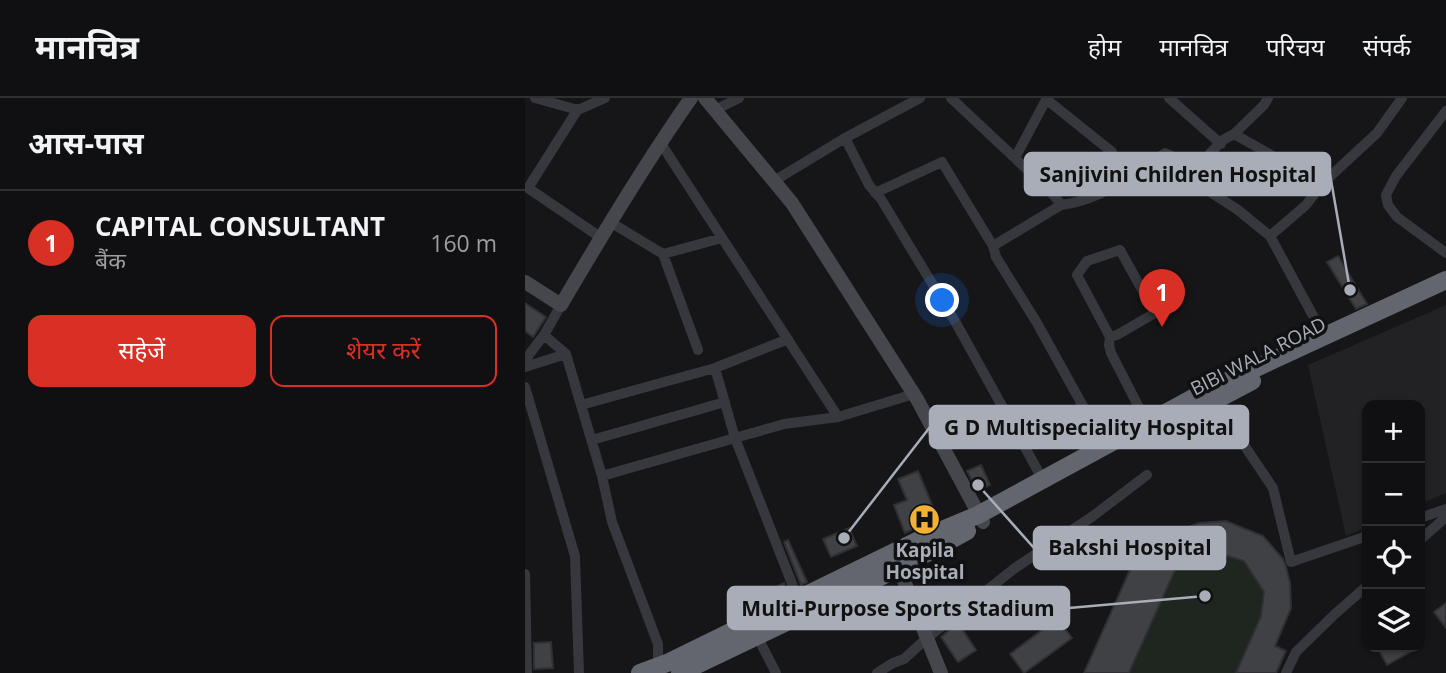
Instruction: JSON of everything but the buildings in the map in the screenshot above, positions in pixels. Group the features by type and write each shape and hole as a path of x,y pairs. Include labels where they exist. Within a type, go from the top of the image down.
{"highway":[{"path":"981,519 1043,480 1147,423 1210,396 1324,336 1446,280"},
{"name":"BIBI WALA ROAD","path":"680,673 757,636 896,560 981,519 1210,396 1446,292"},
{"path":"640,673 658,667 798,599 896,560"}],"street":[{"path":"539,98 578,110"},
{"path":"600,237 528,188 578,110 605,98"},
{"path":"525,360 544,335 600,237 691,98"},
{"path":"705,98 792,202 914,394 981,519"},
{"path":"715,110 739,98"},
{"path":"774,181 845,138 920,98"},
{"path":"951,98 1053,192 1061,205"},
{"path":"1015,158 1047,98 1112,152"},
{"path":"1169,98 1221,144"},
{"path":"1148,165 1180,190 1223,140 1234,134 1268,98"},
{"path":"1270,236 1306,205 1322,184 1377,133 1402,98"},
{"path":"1446,111 1396,176 1386,195 1388,205 1397,217 1446,253"},
{"path":"1234,134 1322,184"},
{"path":"845,138 869,185 881,199 956,323 1043,480"},
{"path":"660,142 838,417"},
{"path":"993,246 1061,205 1079,203 1112,189 1165,153 1177,158 1192,174 1270,236 1324,336"},
{"path":"875,193 942,162 993,246 996,257 1037,323 1105,446"},
{"path":"610,222 663,254 698,350"},
{"path":"663,254 722,238"},
{"path":"1110,337 1155,313 1120,250 1087,261 1077,275 1110,337 1111,353 1147,423"},
{"path":"525,282 561,305"},
{"path":"544,335 566,354 602,476 612,522 658,644 658,667"},
{"path":"581,405 715,368 788,339"},
{"path":"525,367 566,354"},
{"path":"715,368 735,438 798,599"},
{"path":"525,387 575,556 579,673"},
{"path":"602,476 784,424 838,417 914,394"},
{"path":"1210,396 1273,488 1291,562 1362,538"},
{"path":"592,440 725,402"},
{"path":"877,673 904,659 1015,568 1093,516 1147,475"},
{"path":"1425,516 1446,509"},
{"path":"1425,536 1446,517"},
{"path":"896,560 941,673"},
{"path":"525,575 527,673"},
{"path":"1286,673 1297,652 1364,589"},
{"path":"757,636 775,673"}],"shaded area":[{"path":"1446,305 1446,493 1425,502 1425,400 1362,400 1362,529 1346,536 1308,365"},
{"path":"1227,521 1263,536 1284,560 1291,583 1291,608 1276,646 1286,651 1276,673 1084,673 1154,549 1176,532 1199,523"}],"place":[{"name":"Sanjivini Children Hospital","path":"1350,290"},
{"name":"CAPITAL CONSULTANT","path":"1162,327"},
{"name":"Bakshi Hospital","path":"978,485"},
{"name":"Kapila Hospital","path":"925,519"},
{"name":"G D Multispeciality Hospital","path":"844,538"},
{"name":"Multi-Purpose Sports Stadium","path":"1205,596"}]}
